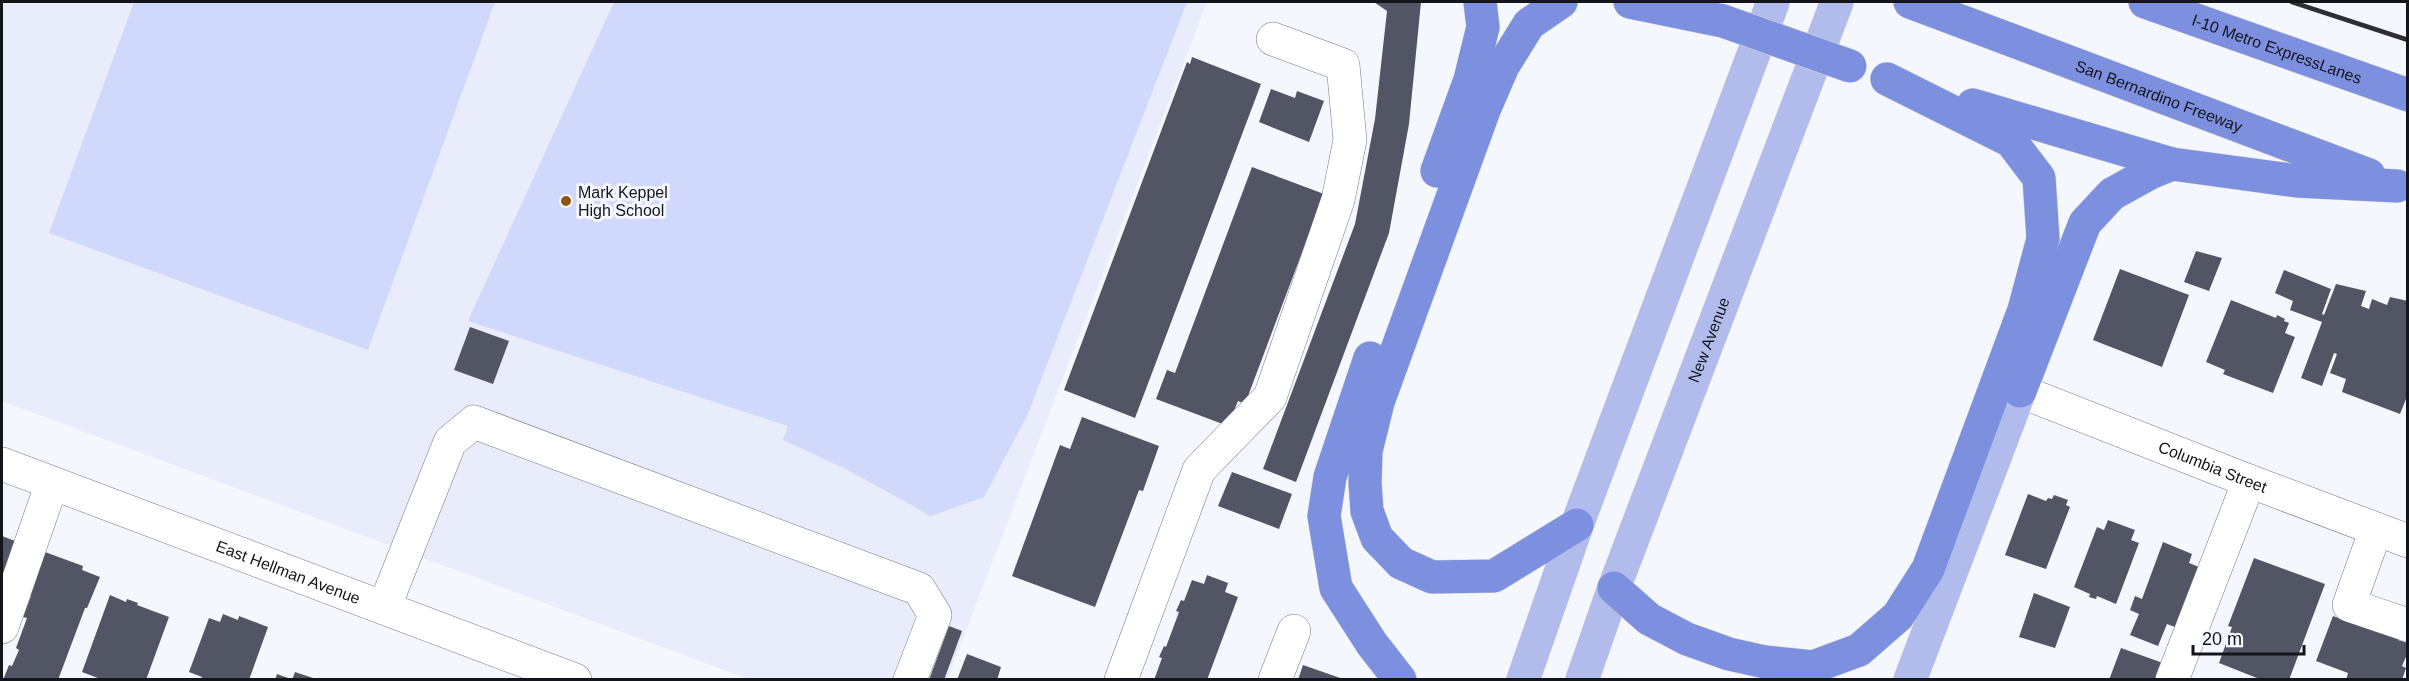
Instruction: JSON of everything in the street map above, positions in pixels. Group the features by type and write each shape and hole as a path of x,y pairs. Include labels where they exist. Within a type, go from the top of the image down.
{"highway":[{"path":"1400,680 1372,644 1336,588 1324,516 1330,477 1356,398 1470,80 1483,27 1480,2"},
{"path":"1561,2 1530,24 1503,66 1484,110 1378,402 1366,451 1365,483 1367,511 1377,538 1401,563 1432,577 1494,576 1577,525"},
{"path":"1630,2 1723,21"},
{"path":"1671,2 1887,79 2172,164 2297,181 2402,188"},
{"name":"San Bernardino Freeway","path":"1911,2 2402,188"},
{"name":"I-10 Metro ExpressLanes","path":"2145,2 2408,93"},
{"path":"1614,588 1649,619 1688,639 1730,654 1765,662 1813,667 1859,650 1898,616 1928,569 2024,310 2043,239 2039,178 2011,141 1887,79"},
{"path":"2020,391 2085,223 2112,194 2172,164"}],"main road":[{"path":"1523,680 1577,525 1773,2"},
{"name":"New Avenue","path":"1582,680 1614,588 1837,2"},
{"path":"1910,680 2020,391"}],"street":[{"path":"1121,680 1199,471 1270,397 1338,200 1350,140 1343,65 1273,39"},
{"name":"Columbia Street","path":"2020,391 2249,482 2408,541"},
{"path":"384,608 450,442 474,422 919,589 936,615 910,680"},
{"name":"East Hellman Avenue","path":"2,464 575,680"},
{"path":"2172,680 2249,482"},
{"path":"2,627 52,483"},
{"path":"2376,529 2349,605 2408,625"},
{"path":"1275,680 1294,631"}],"shaded area":[{"name":"Mark Keppel High School","path":"2,2 1207,2 947,680 748,679 2,401"},
{"path":"134,2 495,2 368,350 49,233"},
{"path":"614,2 1187,2 1027,416 984,497 931,516 846,469 783,440 788,426 468,321"}],"building":[{"path":"1374,2 1421,2 1409,124 1389,233 1296,482 1263,469 1355,224 1375,119 1387,11"},
{"path":"1192,57 1261,84 1135,418 1064,390 1187,62 1190,64"},
{"path":"1271,89 1295,98 1297,91 1324,101 1309,142 1259,122"},
{"path":"1252,167 1324,194 1245,404 1238,401 1228,426 1156,399 1167,370 1175,373"},
{"path":"2196,251 2222,258 2209,291 2184,282"},
{"path":"2120,269 2189,295 2162,367 2093,340"},
{"path":"2284,270 2331,289 2322,314 2324,315 2336,284 2366,291 2361,306 2369,309 2372,299 2387,305 2390,297 2408,301 2408,394 2400,414 2342,392 2346,379 2330,373 2337,354 2334,353 2322,386 2301,378 2322,322 2290,310 2293,301 2275,293"},
{"path":"2231,300 2276,318 2277,315 2289,323 2285,333 2295,337 2273,393 2223,374 2225,370 2206,362"},
{"path":"470,327 509,341 493,384 454,370"},
{"path":"1082,417 1159,446 1143,491 1139,490 1095,607 1012,576 1060,445 1070,449"},
{"path":"1232,472 1292,494 1279,529 1218,506"},
{"path":"2028,494 2046,501 2048,498 2052,499 2054,495 2068,500 2066,505 2070,507 2046,569 2005,555"},
{"path":"2108,520 2135,530 2131,540 2139,543 2116,604 2097,596 2096,599 2089,597 2090,594 2074,587 2097,527 2104,530"},
{"path":"2,536 23,544 2,595"},
{"path":"2163,542 2192,554 2189,563 2204,569 2183,630 2167,624 2158,646 2130,635 2139,614 2130,610 2135,596 2142,599"},
{"path":"45,552 83,566 82,570 100,577 87,608 85,608 58,680 3,680 19,650 16,648 27,618 23,617 31,596 26,594"},
{"path":"2254,558 2325,584 2289,680 2262,680 2219,663 2232,627 2228,626"},
{"path":"1207,575 1228,583 1225,592 1238,597 1207,680 1154,680 1162,658 1159,657 1164,646 1166,647 1181,600 1184,601 1192,580 1204,584"},
{"path":"2034,593 2070,607 2055,648 2019,637"},
{"path":"110,595 126,602 127,599 138,603 137,605 169,617 146,680 103,680 82,672"},
{"path":"223,614 238,620 239,616 268,627 249,680 201,680 202,677 189,672 209,618 220,622"},
{"path":"2333,616 2365,628 2400,635 2398,640 2408,643 2408,652 2402,666 2406,668 2402,680 2346,680 2348,673 2316,661"},
{"path":"949,626 962,631 944,680 929,680"},
{"path":"2121,648 2163,663 2158,680 2109,680"},
{"path":"967,654 1001,667 997,680 957,680"},
{"path":"1303,665 1343,679 1343,680 1298,680"},
{"path":"295,672 316,679 316,680 292,680"},
{"path":"277,674 291,679 291,680 275,680"}],"railway":[{"path":"2292,2 2408,40"}],"place":[{"name":"Mark Keppel High School","path":"566,201"}]}
